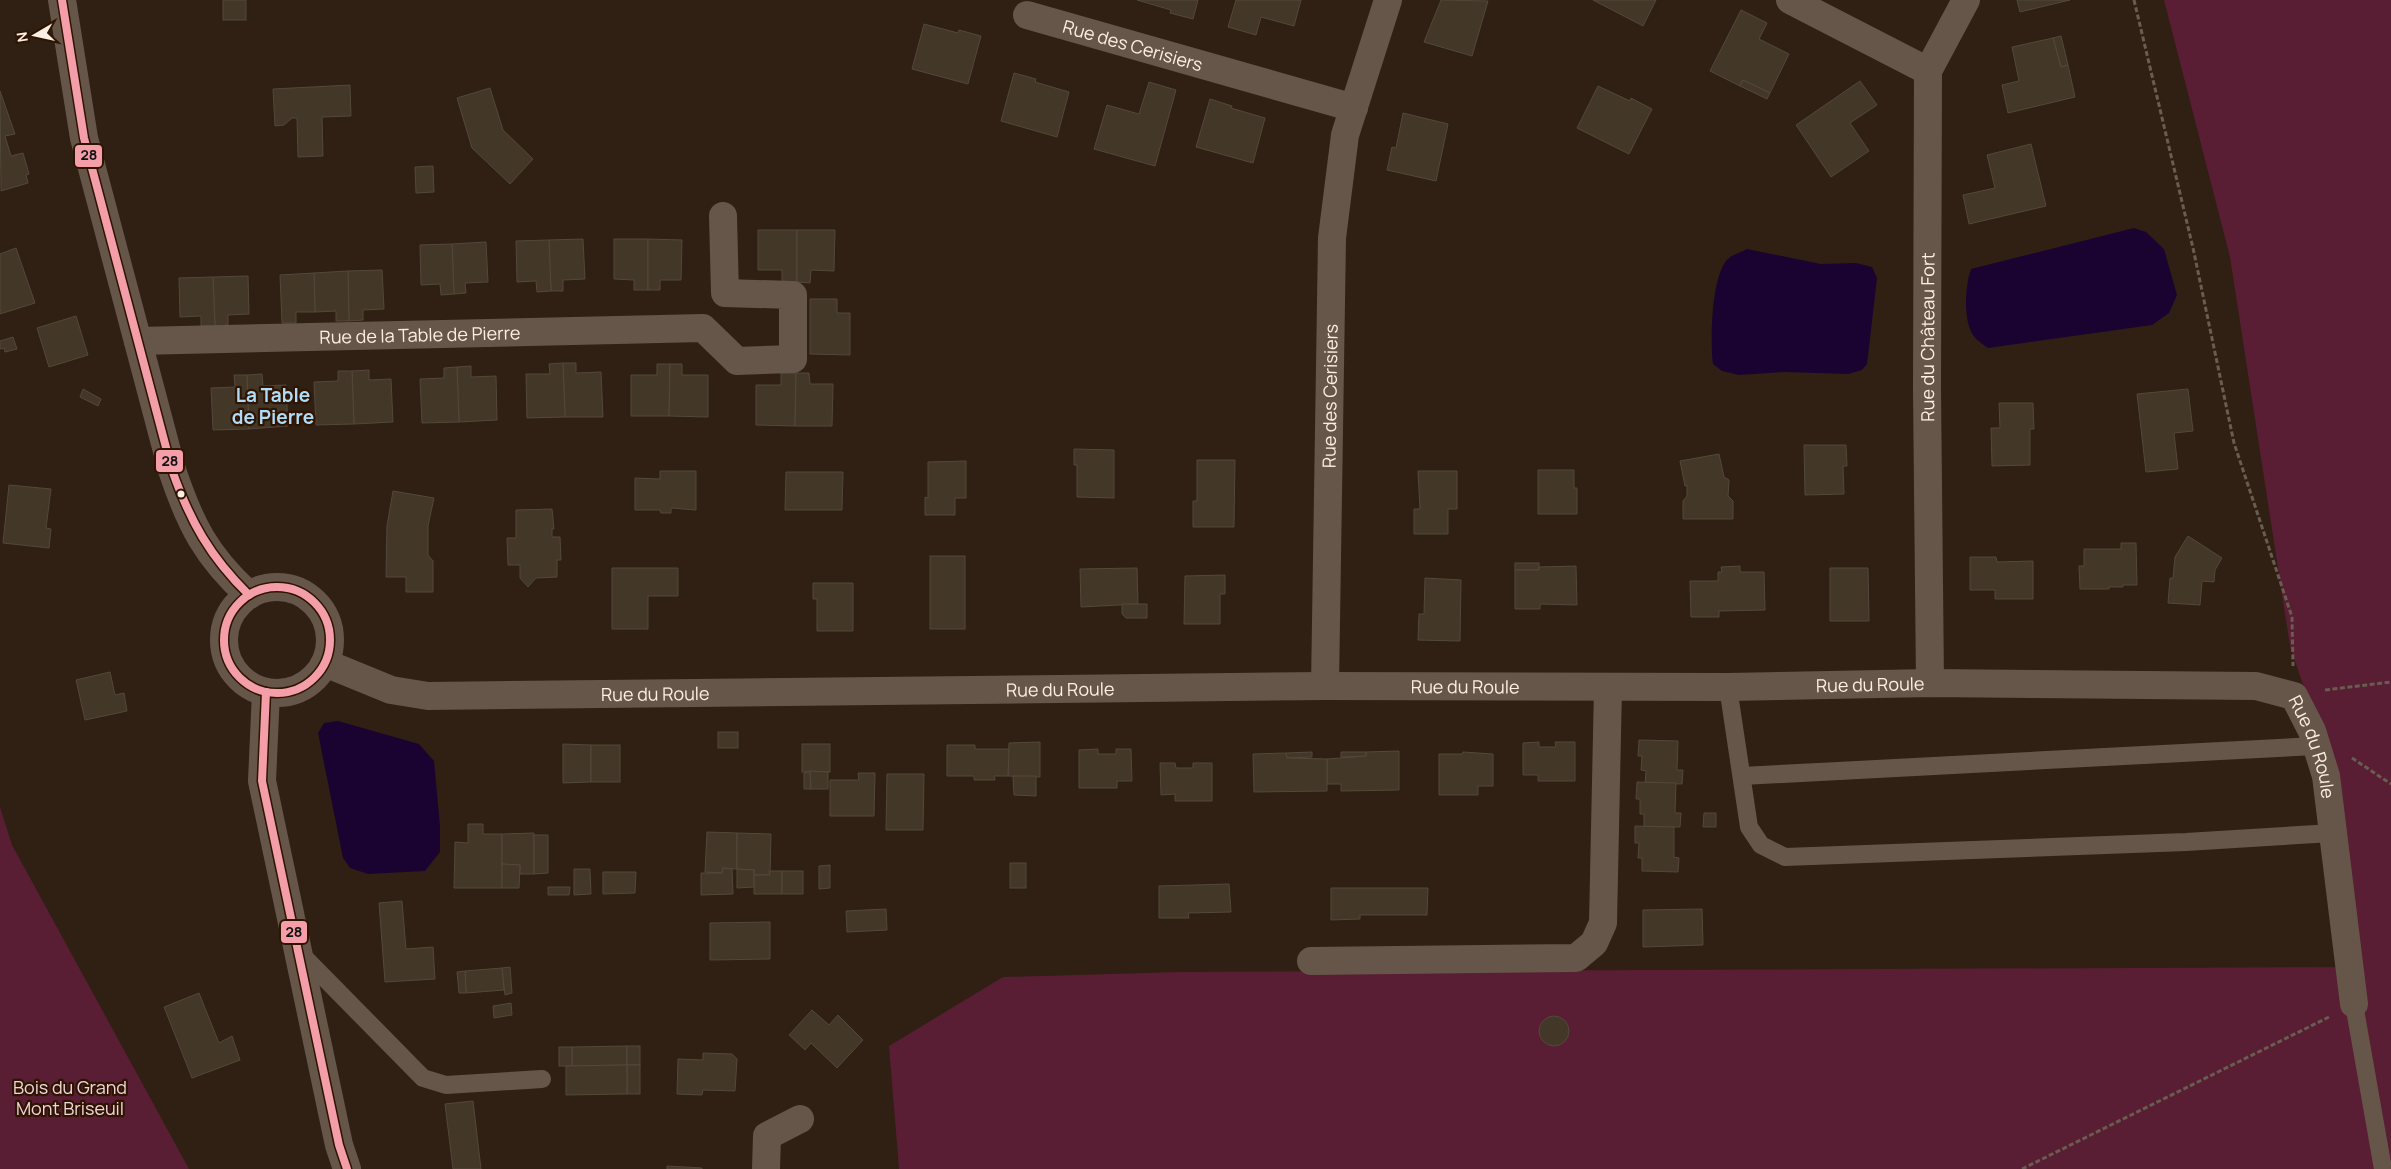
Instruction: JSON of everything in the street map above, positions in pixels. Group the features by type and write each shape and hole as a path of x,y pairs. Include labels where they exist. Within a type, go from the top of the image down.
{"street":[{"path":"62,0 84,138 172,470 183,503 203,544 214,560 249,595"},
{"name":"Rue des Cerisiers","path":"1325,686 1332,238 1345,135 1388,0"},
{"path":"1790,0 1928,71"},
{"name":"Rue du Château Fort","path":"1930,683 1927,389 1928,71 1966,0"},
{"name":"Rue des Cerisiers","path":"1027,15 1354,108"},
{"path":"723,216 725,293 703,328 737,361 793,359 793,295 725,293"},
{"name":"Rue de la Table de Pierre","path":"138,341 703,328"},
{"path":"282,587 298,591 313,601 324,614 330,630 330,647 325,663 315,678 301,688 284,693 266,692 250,686 236,674 227,658 224,640 227,623 236,607 249,595 265,588 282,587"},
{"name":"Rue du Roule","path":"325,663 391,690 428,696 1325,686 1608,687 1930,683 2256,686 2294,696 2316,746 2326,776 2354,1004"},
{"path":"1311,961 1576,958 1594,943 1603,923 1608,687"},
{"path":"266,692 262,781 339,1145 348,1169"},
{"path":"766,1169 767,1136 800,1119"}],"lane":[{"path":"1728,686 1749,827 1761,845 1784,857 2186,842 2332,833"},
{"path":"1742,776 2316,746"},
{"path":"297,950 423,1078 446,1085 542,1079"},
{"path":"2354,1004 2383,1169"}],"path":[{"path":"2134,0 2193,248 2234,443 2292,618 2294,696 2391,682"},
{"path":"2022,1169 2354,1004"}],"green space":[{"path":"2164,0 2391,0 2391,1169 899,1169 889,1046 1003,977 1179,972 2357,967 2339,792 2290,646 2230,257"},
{"name":"Bois du Grand Mont Briseuil","path":"0,807 12,845 189,1169 0,1169"}],"shaded area":[{"path":"2134,228 2146,232 2164,249 2177,295 2169,313 2152,325 1988,348 1973,335 1966,312 1967,284 1971,269"},
{"path":"1747,249 1821,264 1856,263 1872,267 1877,278 1867,364 1862,370 1848,374 1785,372 1739,375 1722,371 1713,364 1712,325 1718,278 1729,258"},
{"path":"338,721 419,744 434,761 440,826 440,852 425,871 368,874 350,868 343,858 318,733 324,723"}],"building":[{"path":"223,0 246,0 246,20 223,20"},
{"path":"1137,0 1198,0 1193,19 1170,13 1171,10"},
{"path":"1236,0 1301,0 1294,26 1261,17 1256,35 1228,27"},
{"path":"1441,0 1488,1 1472,56 1424,42"},
{"path":"1593,0 1656,0 1643,26"},
{"path":"2017,0 2070,0 2020,12"},
{"path":"1741,10 1767,23 1759,39 1789,54 1770,93 1743,80 1740,86 1710,71"},
{"path":"924,24 958,33 959,30 981,36 968,84 912,69"},
{"path":"2061,36 2068,65 2061,67 2053,38"},
{"path":"2053,38 2061,67 2068,65 2075,97 2008,113 2002,85 2019,81 2012,47"},
{"path":"1014,73 1036,79 1035,82 1069,92 1057,137 1001,121"},
{"path":"1743,80 1770,93 1767,99 1740,86"},
{"path":"1860,81 1877,105 1850,123 1869,151 1831,177 1796,125"},
{"path":"1149,82 1176,90 1155,166 1094,149 1107,105 1139,114"},
{"path":"350,85 351,116 322,117 323,156 298,157 297,118 292,118 284,125 275,126 273,89"},
{"path":"1598,86 1630,101 1631,98 1652,109 1629,154 1577,128"},
{"path":"490,88 503,130 533,159 510,184 472,148 457,98"},
{"path":"0,91 15,134 5,136 11,156 23,153 29,174 26,175 28,183 1,191"},
{"path":"1210,99 1232,106 1231,108 1265,118 1253,163 1196,147"},
{"path":"1403,113 1448,124 1436,181 1387,170 1392,147 1396,148"},
{"path":"2031,144 2046,206 1969,224 1963,195 1995,188 1987,155"},
{"path":"433,166 434,192 416,193 415,167"},
{"path":"758,230 797,230 797,282 782,282 782,270 758,270"},
{"path":"797,230 835,230 834,271 811,270 810,283 797,282"},
{"path":"583,239 585,279 563,280 563,291 551,291 549,240"},
{"path":"614,239 648,239 648,290 634,290 634,280 614,279"},
{"path":"648,239 682,240 681,280 660,280 660,290 648,290"},
{"path":"549,240 551,291 537,292 536,281 517,282 516,241"},
{"path":"486,242 488,282 465,283 466,293 454,294 452,244"},
{"path":"452,244 454,294 441,295 440,284 421,285 420,245"},
{"path":"16,248 35,303 0,314 0,254"},
{"path":"382,270 384,309 363,310 363,320 349,321 348,271"},
{"path":"348,271 349,321 336,321 336,311 315,312 314,273"},
{"path":"314,273 315,312 296,312 296,323 282,323 280,275"},
{"path":"248,276 249,314 228,315 228,325 215,326 213,277"},
{"path":"213,277 215,326 201,326 201,316 180,317 179,278"},
{"path":"810,299 837,299 837,313 850,313 850,355 810,354"},
{"path":"76,316 88,355 49,367 37,328"},
{"path":"13,337 17,349 5,352 4,348 0,349 0,341"},
{"path":"563,363 576,363 576,373 601,372 603,417 565,417"},
{"path":"563,363 565,417 527,418 526,374 550,374 549,364"},
{"path":"657,364 670,364 669,416 631,416 631,375 657,375"},
{"path":"670,364 682,364 682,375 708,375 708,417 669,416"},
{"path":"471,366 471,377 496,376 497,420 459,422 457,367"},
{"path":"457,367 459,422 422,423 420,379 444,378 444,368"},
{"path":"369,370 369,380 391,379 393,422 354,424 352,371"},
{"path":"338,371 352,371 354,424 316,425 314,382 338,381"},
{"path":"781,373 796,373 795,426 756,425 756,385 781,385"},
{"path":"796,373 809,373 810,384 833,384 832,426 795,426"},
{"path":"262,374 263,386 286,385 288,426 249,429 247,375"},
{"path":"234,375 247,375 249,429 213,430 211,388 235,387"},
{"path":"83,389 101,399 98,406 80,397"},
{"path":"2188,389 2193,431 2174,433 2178,469 2146,472 2137,394"},
{"path":"1999,403 2033,403 2034,429 2030,429 2030,465 1992,466 1991,428 2000,428"},
{"path":"1804,445 1846,445 1847,466 1843,466 1844,494 1805,495"},
{"path":"1074,449 1114,450 1114,498 1077,497 1077,465 1074,465"},
{"path":"1719,454 1724,477 1729,480 1728,496 1733,501 1733,519 1683,519 1683,501 1687,496 1687,485 1685,486 1680,461"},
{"path":"1197,460 1235,460 1234,527 1193,527 1193,501 1197,501"},
{"path":"966,461 966,498 955,498 955,515 925,515 925,497 928,498 928,462"},
{"path":"1538,470 1574,470 1574,488 1577,488 1577,514 1538,514"},
{"path":"660,471 696,471 696,510 671,508 671,513 661,513 660,510 635,510 635,478 660,479"},
{"path":"1418,471 1457,471 1457,509 1448,509 1448,534 1414,534 1414,509 1420,509"},
{"path":"786,472 843,472 842,510 785,510"},
{"path":"9,485 51,489 46,528 51,529 49,548 3,543"},
{"path":"393,491 434,498 428,526 428,555 433,561 433,592 406,592 406,577 386,577 387,526"},
{"path":"552,509 554,529 552,529 552,537 560,537 561,560 557,560 557,577 536,578 528,587 520,578 520,565 508,565 507,538 516,538 516,510"},
{"path":"2188,536 2222,558 2215,570 2214,582 2202,581 2200,605 2168,603 2170,578 2173,578 2175,557"},
{"path":"2121,543 2136,543 2137,585 2109,587 2109,589 2080,589 2079,566 2084,566 2084,549 2121,549"},
{"path":"930,556 965,556 965,629 930,629"},
{"path":"1970,557 1996,557 1997,562 2033,561 2033,599 1995,599 1995,590 1970,590"},
{"path":"1515,563 1539,563 1539,570 1515,570"},
{"path":"1576,566 1577,605 1540,604 1540,609 1515,609 1515,570 1539,570 1539,567"},
{"path":"1740,566 1740,572 1764,572 1765,610 1719,611 1719,617 1691,617 1690,581 1718,581 1718,572 1722,572 1721,567"},
{"path":"612,568 678,568 678,596 648,596 648,629 612,629"},
{"path":"1137,568 1138,604 1081,607 1080,569"},
{"path":"1830,568 1868,568 1869,621 1830,621"},
{"path":"1225,575 1225,594 1220,594 1220,624 1184,624 1185,576"},
{"path":"1425,578 1461,580 1460,641 1418,640 1419,614 1424,614"},
{"path":"813,583 853,583 853,631 817,631 817,599 813,599"},
{"path":"1122,604 1147,604 1147,618 1126,618 1122,614"},
{"path":"110,672 115,695 124,693 127,711 85,720 76,680"},
{"path":"718,732 738,732 738,748 718,748"},
{"path":"1639,740 1678,741 1677,770 1683,770 1682,784 1645,783 1646,771 1641,770 1642,756 1638,756"},
{"path":"1040,742 1040,777 1008,776 1009,743"},
{"path":"1539,742 1539,747 1556,747 1555,742 1575,742 1575,781 1538,781 1538,775 1523,775 1523,743"},
{"path":"563,744 591,745 591,782 563,783"},
{"path":"802,744 830,744 830,772 802,772"},
{"path":"591,745 620,745 620,782 591,782"},
{"path":"947,745 975,745 975,749 1009,749 1008,776 994,776 995,780 974,780 974,776 947,776"},
{"path":"1098,749 1098,754 1116,754 1116,749 1131,749 1132,781 1117,781 1117,788 1079,788 1079,750"},
{"path":"1399,751 1399,790 1341,791 1341,784 1327,784 1327,759 1366,756 1366,752"},
{"path":"1312,752 1312,757 1287,758 1286,753"},
{"path":"1341,752 1366,752 1366,756 1341,757"},
{"path":"1463,752 1493,754 1493,786 1478,786 1478,795 1439,795 1439,754 1462,754"},
{"path":"1286,753 1287,758 1327,759 1327,791 1254,792 1253,754"},
{"path":"1160,763 1175,763 1176,768 1193,768 1193,763 1212,763 1212,801 1175,801 1175,794 1161,795"},
{"path":"810,771 811,789 804,789 804,773"},
{"path":"810,771 828,772 828,789 811,789"},
{"path":"858,773 875,773 874,816 830,816 830,780 859,780"},
{"path":"887,774 924,774 923,830 886,830"},
{"path":"1013,776 1036,776 1036,796 1014,795"},
{"path":"1637,782 1676,783 1675,813 1681,813 1680,827 1644,827 1644,814 1640,814 1640,799 1636,799"},
{"path":"1704,813 1716,813 1716,827 1703,827"},
{"path":"468,824 483,824 483,834 502,834 502,888 454,888 455,842 468,843"},
{"path":"1635,826 1674,827 1674,857 1679,858 1678,872 1642,871 1642,858 1638,858 1639,843 1635,843"},
{"path":"707,832 737,833 737,869 723,868 722,873 705,872"},
{"path":"534,833 534,874 520,874 520,865 502,864 502,834"},
{"path":"737,833 771,834 770,875 754,875 754,870 737,869"},
{"path":"534,835 548,835 548,873 534,874"},
{"path":"1010,863 1026,863 1026,888 1010,888"},
{"path":"502,864 520,865 519,888 502,888"},
{"path":"830,865 830,888 819,889 819,866"},
{"path":"723,868 732,869 733,894 701,895 701,873 722,873"},
{"path":"574,869 590,869 591,894 574,895"},
{"path":"737,869 754,870 754,887 737,888"},
{"path":"769,871 782,871 782,894 754,894 754,875 770,875"},
{"path":"782,871 803,871 803,894 782,894"},
{"path":"603,872 636,872 635,893 603,894"},
{"path":"1229,884 1231,912 1188,913 1189,918 1159,918 1159,886"},
{"path":"548,887 570,887 569,895 548,895"},
{"path":"1331,888 1428,888 1427,915 1360,915 1360,919 1331,920"},
{"path":"402,901 406,949 433,947 435,979 385,982 379,903"},
{"path":"886,909 887,930 847,932 846,911"},
{"path":"1702,909 1703,945 1643,947 1643,910"},
{"path":"770,922 770,959 710,960 710,923"},
{"path":"510,967 512,993 505,995 502,968"},
{"path":"502,968 504,990 466,993 465,971"},
{"path":"465,971 466,993 459,993 457,972"},
{"path":"199,993 219,1043 232,1036 240,1060 192,1078 164,1007"},
{"path":"511,1003 512,1015 494,1018 493,1006"},
{"path":"812,1010 829,1025 838,1015 863,1040 837,1068 811,1043 805,1050 789,1035"},
{"path":"1554,1016 1560,1017 1568,1025 1568,1037 1560,1045 1554,1046 1548,1045 1540,1037 1539,1031 1540,1025 1548,1017"},
{"path":"627,1046 627,1065 572,1066 572,1047"},
{"path":"627,1046 640,1046 640,1065 627,1065"},
{"path":"559,1047 572,1047 572,1066 559,1066"},
{"path":"703,1053 732,1054 737,1059 735,1091 703,1090 702,1095 677,1094 678,1059 703,1060"},
{"path":"627,1065 640,1065 640,1094 627,1094"},
{"path":"627,1065 627,1094 566,1095 566,1066"},
{"path":"473,1101 481,1169 453,1169 445,1104"},
{"path":"667,1166 702,1168 702,1169 667,1169"}],"transit line":[{"name":"28","path":"62,0 84,138 172,470 186,506 212,552 249,595"},
{"name":"28","path":"277,587 297,591 314,603 326,620 330,640 326,660 314,677 297,689 277,693 257,689 240,677 228,660 224,640 228,620 240,603 257,591 277,587"},
{"name":"28","path":"266,692 262,781 339,1145 347,1169"}],"district":[{"name":"La Table de Pierre","path":"273,406"}]}
